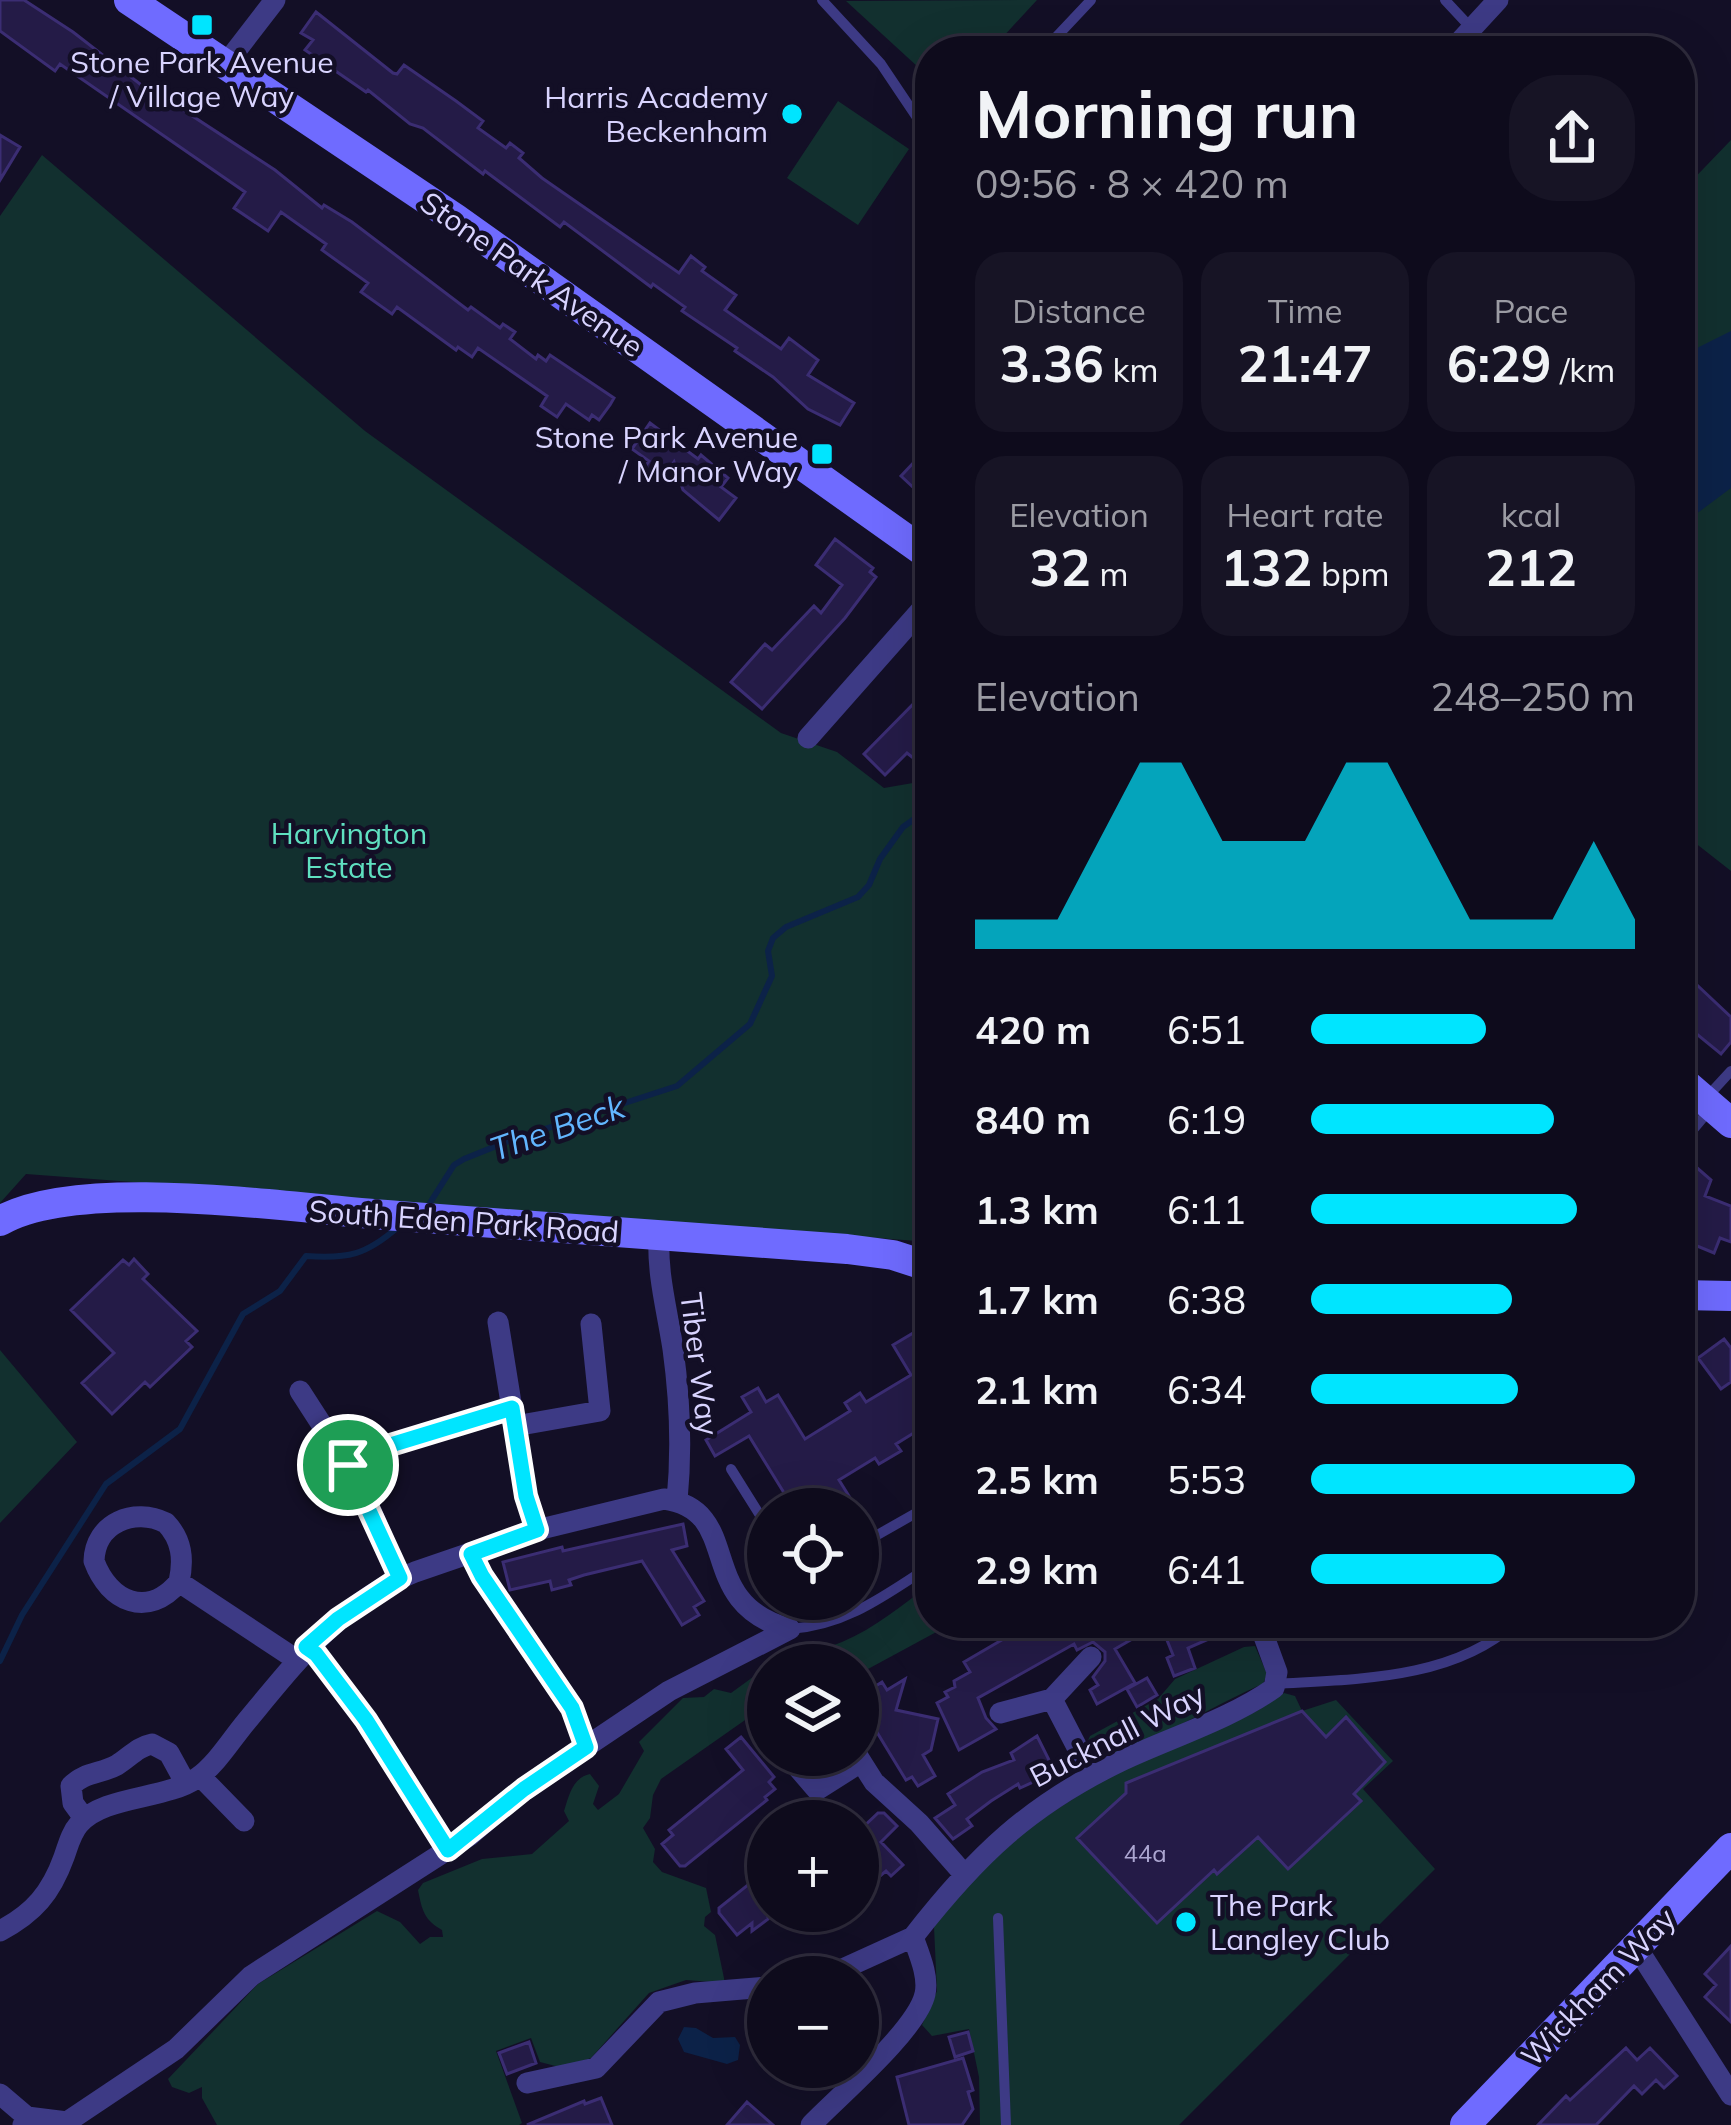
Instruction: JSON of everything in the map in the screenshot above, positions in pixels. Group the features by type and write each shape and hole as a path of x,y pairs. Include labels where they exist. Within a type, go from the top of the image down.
{"street":[{"name":"Stone Park Avenue","path":"129,0 456,219 915,545"},
{"path":"225,65 275,0"},
{"path":"1462,36 1481,11"},
{"path":"808,738 915,617"},
{"name":"South Eden Park Road","path":"4,1214 48,1202 94,1198 659,1235 873,1252 915,1263"},
{"name":"Tiber Way","path":"659,1235 658,1277 672,1342 680,1425 677,1501"},
{"path":"1695,1295 1731,1296"},
{"path":"498,1322 526,1496 537,1530"},
{"path":"348,1465 384,1447 514,1417 600,1411 591,1324"},
{"path":"300,1391 348,1465 400,1578"},
{"path":"0,1931 32,1911 50,1892 74,1831 84,1818 193,1780 302,1654 338,1619 400,1578 537,1530 664,1499 677,1501 711,1529 729,1587 741,1604 770,1624 790,1629"},
{"path":"137,1516 166,1522 180,1543 179,1582 157,1599 125,1601 113,1594 94,1561 100,1538 113,1524 137,1516"},
{"path":"471,1554 572,1708 586,1747"},
{"path":"179,1582 302,1654 316,1654 366,1720 448,1850"},
{"path":"0,2094 25,2121 67,2122 176,2049 251,1976 448,1850 524,1789 669,1690 790,1629"},
{"path":"1265,1638 1275,1664 1276,1684"},
{"path":"1000,1713 1052,1700 1091,1657"},
{"name":"Bucknall Way","path":"913,1937 964,1873 1034,1811 1092,1776 1263,1696 1276,1684"},
{"path":"1052,1700 1092,1776"},
{"path":"84,1818 73,1803 71,1786 143,1746 160,1746 244,1821"},
{"path":"805,1776 817,1790 835,1776"},
{"path":"870,1776 964,1873"},
{"name":"Wickham Way","path":"1465,2125 1731,1848"},
{"path":"812,2125 920,2008 926,1980 913,1937 871,1956"},
{"path":"1637,1948 1731,2096"},
{"path":"527,2083 590,2072 665,2000 747,1988"}],"lane":[{"path":"822,0 881,64 915,115"},
{"path":"1057,36 1090,0"},
{"path":"1444,0 1481,11"},
{"path":"1716,1110 1731,1071"},
{"path":"731,1469 747,1495"},
{"path":"879,1534 915,1513"},
{"path":"790,1629 817,1627 859,1612 915,1576"},
{"path":"1276,1684 1367,1678 1444,1663 1498,1638"},
{"path":"998,1918 1006,2125"}],"green space":[{"path":"1037,0 1004,36 915,36 915,64 846,1"},
{"path":"838,101 909,149 858,225 787,178"},
{"path":"1731,140 1731,871 1695,843 1695,177"},
{"name":"Harvington Estate","path":"42,155 365,431 781,733 837,752 884,788 915,783 915,1241 26,1174 0,1203 0,216"},
{"path":"0,1350 77,1442 0,1523"},
{"path":"915,1596 915,1638 925,1638 879,1663 879,1644 835,1644"},
{"path":"1255,1646 1267,1674 1263,1684 1149,1740 1090,1756 1085,1747 1090,1736 1158,1699 1175,1679"},
{"path":"747,1681 747,1719 661,1779 643,1828 655,1849 653,1862 662,1872 706,1888 711,1912 704,1926 715,1935 725,1983 686,1980 649,1993 591,2058 563,2068 540,2062 531,2038 496,2051 519,2125 217,2125 202,2098 202,2087 189,2093 172,2087 168,2079 258,1984 377,1911 400,1922 420,1944 430,1937 443,1937 423,1909 418,1890 423,1883 482,1859 532,1854 569,1821 564,1811 579,1779 590,1774 599,1786 593,1804 598,1810 619,1794 644,1751 639,1742 683,1698 704,1697 714,1689 731,1693"},
{"name":"The Park Langley Club","path":"1284,1693 1295,1696 1302,1711 1336,1700 1393,1761 1363,1789 1435,1869 1179,2125 980,2125 979,2077 969,2029 932,2036 922,2025 937,1991 934,1927 966,1884 1033,1825 1105,1778 1257,1711"}],"water":[{"path":"1731,331 1731,488 1695,515 1695,351"},
{"path":"684,2027 713,2038 735,2037 740,2045 738,2060 727,2064 684,2052 678,2039"}],"building":[{"path":"0,0 24,0 73,32 149,91 275,170 322,208 352,222 468,310 471,307 500,328 503,324 515,332 510,339 536,359 538,355 546,361 550,355 614,398 610,405 599,420 592,415 589,420 566,404 557,417 541,406 547,396 478,348 472,357 397,307 392,314 361,292 368,283 322,250 326,244 281,212 268,231 234,208 245,192 60,64 55,71 0,31"},
{"path":"316,12 393,73 404,65 456,101 483,121 478,128 506,148 510,143 523,153 519,158 542,178 679,273 691,256 705,267 702,271 736,295 725,310 781,349 789,338 818,360 808,375 854,403 840,425 808,409 653,284 651,287 564,222 560,227 305,50 313,40 301,33"},
{"path":"0,135 20,147 0,180"},
{"path":"650,423 728,478 721,487 736,498 719,520 683,490 674,462 660,483 642,471 649,461 632,449"},
{"path":"915,461 915,489 901,476"},
{"path":"835,539 873,568 870,572 876,577 762,709 731,682 765,644 772,650 814,606 821,613 842,585 816,565"},
{"path":"915,702 915,754 907,753 885,775 864,754"},
{"path":"1695,983 1731,1017 1731,1042 1721,1054 1695,1033"},
{"path":"1695,1166 1711,1180 1705,1196 1731,1206 1731,1242 1720,1238 1714,1253 1695,1245"},
{"path":"134,1259 148,1274 143,1279 197,1331 186,1341 192,1347 150,1387 145,1382 112,1414 82,1383 114,1353 71,1310 123,1260 129,1265"},
{"path":"915,1332 915,1432 896,1444 901,1451 879,1464 875,1458 839,1480 844,1488 781,1488 749,1436 715,1456 706,1440 751,1412 742,1397 758,1388 766,1402 778,1395 805,1439 850,1411 845,1403 860,1393 866,1402 911,1375 893,1345"},
{"path":"1724,1339 1731,1348 1731,1382 1721,1389 1698,1358"},
{"path":"683,1524 687,1546 672,1550 704,1601 694,1607 699,1615 682,1625 642,1561 584,1575 552,1590 550,1581 510,1590 503,1562"},
{"path":"1005,1638 1134,1638 1115,1649 1135,1683 1097,1704 1090,1690 1098,1685 1093,1677 1105,1661 1105,1652 1093,1642 1077,1650 1074,1644 978,1698 996,1729 959,1750 937,1703 948,1697 945,1692 955,1687 954,1681 970,1672 964,1662"},
{"path":"1166,1638 1211,1638 1188,1648 1195,1668 1174,1676 1167,1658 1173,1655"},
{"path":"1147,1678 1157,1695 1137,1707 1127,1689"},
{"path":"905,1679 896,1710 938,1719 931,1750 923,1755 935,1776 918,1786 912,1777 906,1780 879,1736 879,1684 887,1690"},
{"path":"1302,1711 1326,1737 1346,1717 1385,1762 1354,1794 1361,1801 1288,1869 1258,1837 1157,1923 1077,1838 1126,1793 1126,1783"},
{"path":"1037,1736 1055,1772 1020,1788 1018,1784 991,1801 967,1819 972,1826 953,1839 935,1818 955,1805 948,1794 982,1772 1014,1760 1011,1753"},
{"path":"741,1737 747,1744 747,1776 773,1776 769,1782 775,1789 767,1800 747,1800 747,1816 680,1866 662,1844 673,1835 669,1830 743,1770 726,1749"},
{"path":"879,1813 897,1826 881,1842 903,1865 891,1876 886,1871 879,1877"},
{"path":"747,1886 747,1927 737,1935 719,1908"},
{"path":"1731,1946 1731,2022 1705,1997 1716,1985 1705,1974"},
{"path":"968,2032 973,2051 955,2057 949,2037"},
{"path":"529,2042 536,2063 507,2074 499,2053"},
{"path":"1626,2048 1637,2060 1650,2048 1677,2076 1664,2088 1656,2080 1642,2094 1634,2086 1596,2125 1538,2125 1566,2096 1570,2100"},
{"path":"963,2058 973,2090 968,2092 973,2109 962,2125 909,2125 897,2077"},
{"path":"601,2098 612,2125 527,2125 584,2101"},
{"path":"747,2102 773,2125 727,2125"}],"waterway":[{"name":"The Beck","path":"428,1206 454,1165 464,1159 677,1086 750,1024 772,976 768,951 773,938 786,927 858,897 903,827 915,819"},
{"name":"The Beck","path":"0,1661 22,1615 106,1484 180,1429 243,1314 280,1291 306,1256 356,1253 398,1227"}],"place":[{"name":"Stone Park Avenue / Village Way","path":"202,25"},
{"name":"Harris Academy Beckenham","path":"792,114"},
{"name":"Stone Park Avenue / Manor Way","path":"822,454"},
{"name":"The Park Langley Club","path":"1186,1922"}],"route":[{"path":"512,1408 526,1496 537,1530 471,1554 572,1708 586,1747 448,1850 366,1720 306,1647 338,1619 400,1578 348,1465 384,1447 512,1408"}]}
